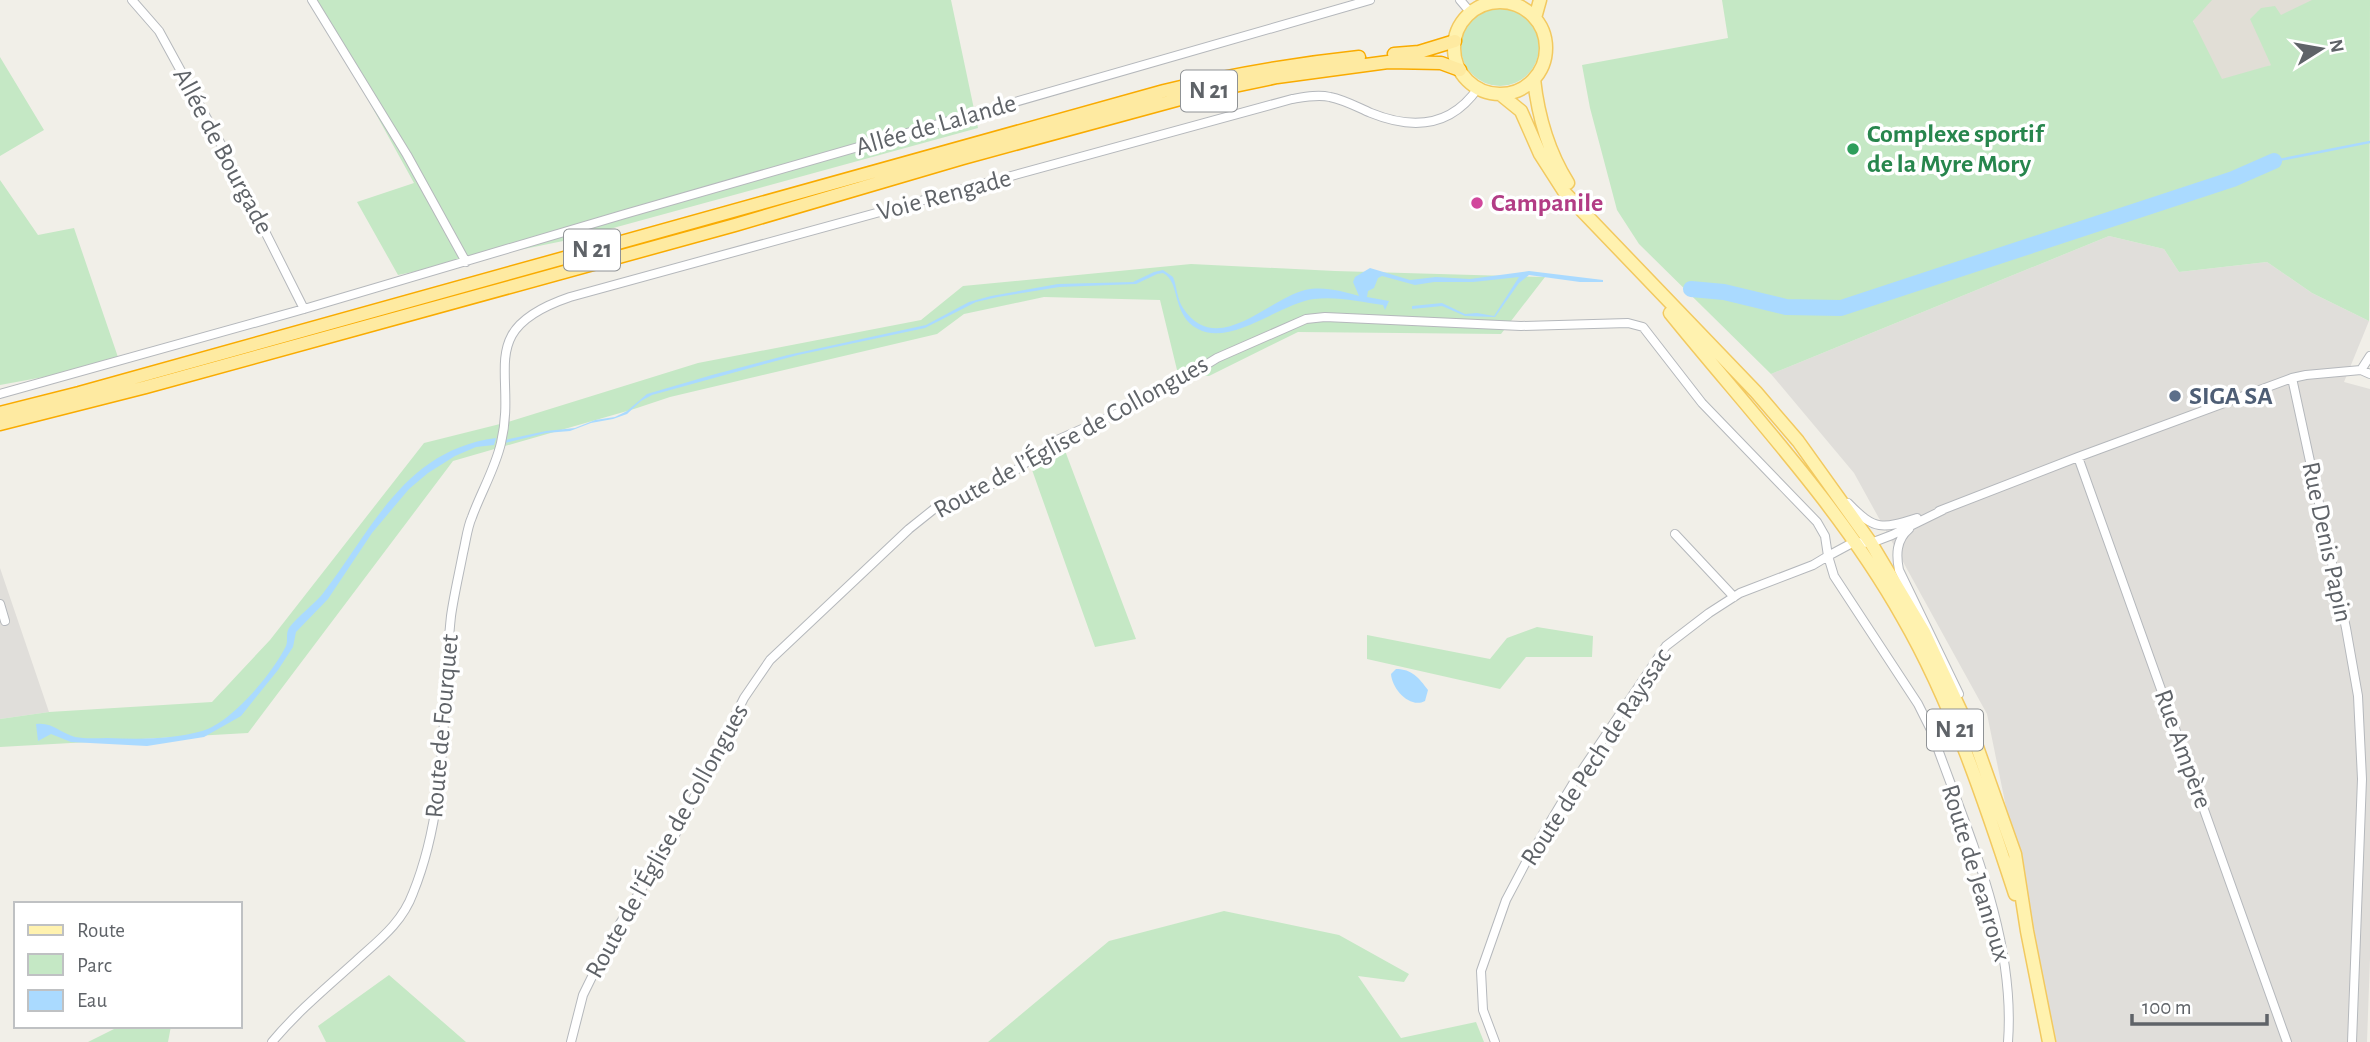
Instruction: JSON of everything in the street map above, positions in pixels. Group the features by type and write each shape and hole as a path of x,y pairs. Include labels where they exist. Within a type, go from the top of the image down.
{"highway":[{"name":"N 21","path":"0,413 1191,84 1290,65 1419,52 1455,41"},
{"name":"N 21","path":"0,424 734,225 963,158 1206,92 1277,77 1388,62 1434,62 1460,70"}],"main road":[{"path":"1535,18 1540,0"},
{"path":"1514,2 1535,18 1545,39 1546,54 1534,79 1524,87 1500,94 1479,88 1468,80 1460,70 1455,56 1455,41 1463,21 1471,13 1488,3 1514,2"},
{"name":"N 21","path":"1534,79 1536,103 1546,137 1559,169 1590,219"},
{"name":"N 21","path":"1500,94 1521,111 1552,174 1565,193 1756,392 1798,441 1871,543 1924,632 1976,744 2015,854 2049,1042"},
{"name":"N 21","path":"1629,261 1802,472 1854,542 1902,616 1923,654 1970,765 2027,932"}],"street":[{"name":"Allée de Bourgade","path":"132,0 166,43 223,148 304,309"},
{"path":"312,0 407,155 466,262"},
{"name":"Allée de Lalande","path":"0,394 304,309 1370,0"},
{"path":"1460,0 1471,13"},
{"name":"Voie Rengade","path":"504,357 522,321 534,312 562,300 1292,99 1327,96 1344,100 1394,121 1408,123 1438,120 1448,116 1457,111 1479,88"},
{"name":"Route de l’Église de Collongues","path":"570,1042 583,995 611,938 675,835 744,698 770,660 909,529 934,509 1004,479 1055,441 1154,397 1217,358 1307,318 1521,326 1618,322 1643,327"},
{"name":"Route de Jeanroux","path":"1643,327 1702,403 1817,522 1825,536 1834,576 1918,704 1931,730 1997,922 2006,969 2008,1042"},
{"path":"2361,370 2370,356"},
{"name":"Route de Fourquet","path":"272,1042 290,1021 398,923 413,894 435,822 443,750 451,615 471,519 493,467 503,432 504,357"},
{"path":"1828,555 1854,542 1871,543 1943,510 2078,457 2292,378 2306,374 2361,370 2370,374"},
{"name":"Rue Denis Papin","path":"2292,378 2358,696 2362,779 2352,1042"},
{"name":"Rue Ampère","path":"2078,457 2287,1042"},
{"path":"1831,486 1861,516 1876,525 1889,527 1943,510"},
{"path":"1943,510 1904,533 1899,539 1897,560 1904,581 1955,683 1959,704"},
{"path":"1675,534 1734,597"},
{"name":"Route de Pech de Rayssac","path":"1495,1042 1483,1010 1481,971 1497,922 1525,864 1574,782 1666,646 1734,597 1813,565 1828,555"},
{"path":"0,604 5,621"}],"shaded area":[{"path":"2205,0 2370,0 2271,65 2219,84 2192,18"},
{"path":"2109,236 2164,249 2179,272 2267,262 2312,293 2369,321 2344,382 2370,389 2370,958 2367,1042 2054,1042 1987,714 1854,473 1771,374"},
{"path":"0,568 49,712 0,719"}],"green space":[{"path":"313,0 951,0 978,128 573,239 398,275 357,202 414,183"},
{"name":"Complexe sportif de la Myre Mory","path":"1722,0 2212,0 2193,21 2222,79 2271,65 2250,19 2261,8 2275,6 2281,15 2312,0 2370,0 2369,321 2312,293 2267,262 2179,272 2164,249 2109,236 1771,374 1639,244 1617,210 1590,108 1582,65 1728,38"},
{"path":"1500,8 1515,11 1532,25 1539,47 1536,62 1522,79 1500,86 1485,83 1468,69 1461,47 1464,32 1478,15"},
{"path":"0,57 44,130 0,156"},
{"path":"0,180 38,235 74,228 120,363 0,385"},
{"path":"1191,264 1545,277 1501,334 1298,332 1209,376 1178,374 1160,300 1044,297 964,314 937,334 670,397 453,461 248,733 0,747 0,719 49,712 212,702 270,640 424,443 508,422 698,363 921,320 963,286"},
{"path":"1061,440 1136,639 1095,647 1031,467"},
{"path":"1537,627 1593,636 1592,657 1526,657 1500,689 1367,659 1367,635 1490,659 1507,638"},
{"path":"1224,911 1339,935 1409,974 1404,982 1358,976 1401,1038 1476,1022 1484,1042 988,1042 1109,941"},
{"path":"389,975 466,1042 326,1042 318,1026"},
{"path":"116,1028 171,1028 168,1042 88,1042"}],"water":[{"path":"1370,268 1410,280 1436,277 1470,279 1529,271 1603,282 1580,282 1529,275 1519,283 1495,317 1465,316 1442,306 1412,309 1412,306 1442,303 1465,314 1494,316 1519,277 1415,285 1382,276 1378,278 1374,288 1368,291 1367,297 1389,301 1385,310 1383,305 1358,301 1314,299 1240,328 1211,333 1189,323 1180,308 1169,277 1163,273 1136,284 1059,287 976,302 925,328 798,355 652,395 627,414 613,419 570,431 546,433 505,443 505,440 575,428 595,420 615,417 627,411 647,394 712,375 788,355 926,325 969,302 991,296 1058,284 1133,282 1163,270 1173,277 1183,308 1196,322 1211,328 1227,327 1243,322 1305,290 1326,289 1359,296 1353,282 1355,277"},
{"path":"496,438 494,445 476,447 455,456 409,489 372,533 328,599 296,632 293,647 278,670 241,716 204,737 147,746 71,742 51,734 38,741 36,724 52,726 79,738 131,739 178,736 202,731 226,718 250,696 271,670 286,646 290,626 324,592 394,496 415,475 438,458 464,445"},
{"path":"1396,669 1415,675 1428,690 1425,701 1419,703 1408,700 1398,691 1391,674"}],"waterway":[{"path":"2274,161 2370,142"},
{"path":"1691,289 1724,292 1786,307 1841,308 2233,179 2274,161"}],"place":[{"name":"Complexe sportif de la Myre Mory","path":"1853,149"},
{"name":"Campanile","path":"1477,203"},
{"name":"SIGA SA","path":"2175,396"}]}
